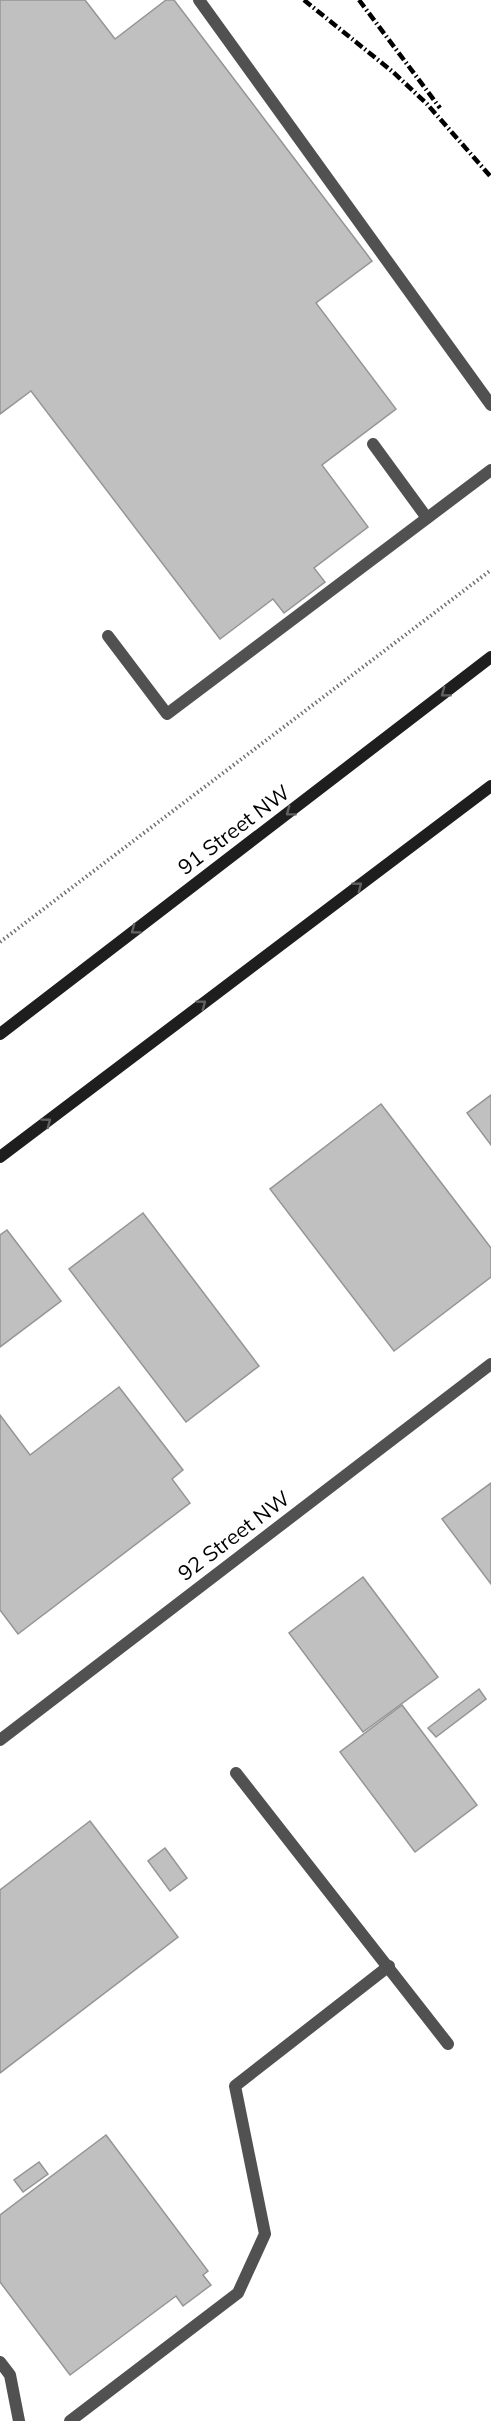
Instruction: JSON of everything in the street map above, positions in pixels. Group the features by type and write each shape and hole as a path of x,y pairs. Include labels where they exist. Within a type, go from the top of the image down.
{"main road":[{"name":"91 Street NW","path":"0,1034 491,657"},
{"path":"0,1157 491,786"}],"street":[{"path":"199,0 491,405"},
{"path":"373,444 427,518"},
{"path":"108,636 167,714 491,470"},
{"name":"92 Street NW","path":"0,1740 491,1364"},
{"path":"236,1773 448,2044"},
{"path":"70,2421 238,2293 265,2234 235,2086 389,1966"},
{"path":"0,2361 10,2375 19,2421"}],"path":[{"path":"0,942 491,570"}],"building":[{"path":"0,0 85,0 115,39 166,0 174,0 372,261 316,303 396,409 322,465 368,527 314,568 325,582 284,613 273,599 220,639 31,391 0,414"},
{"path":"491,1095 491,1145 467,1113"},
{"path":"381,1104 491,1248 491,1277 394,1351 270,1189"},
{"path":"143,1213 259,1366 186,1422 69,1269"},
{"path":"7,1230 61,1301 0,1347 0,1235"},
{"path":"119,1387 183,1470 172,1479 190,1503 18,1634 0,1610 0,1415 30,1455"},
{"path":"491,1483 491,1584 442,1519"},
{"path":"363,1577 438,1677 363,1732 289,1633"},
{"path":"479,1689 486,1699 436,1737 428,1728"},
{"path":"402,1705 477,1805 415,1852 340,1752"},
{"path":"90,1821 178,1937 0,2073 0,1890"},
{"path":"165,1848 187,1878 170,1891 148,1861"},
{"path":"106,2135 208,2271 203,2275 211,2285 183,2306 176,2296 70,2375 0,2282 0,2215"},
{"path":"39,2162 48,2174 23,2192 14,2180"}],"railway":[{"path":"304,0 393,72 427,104 491,177"},
{"path":"359,0 440,108"}]}
